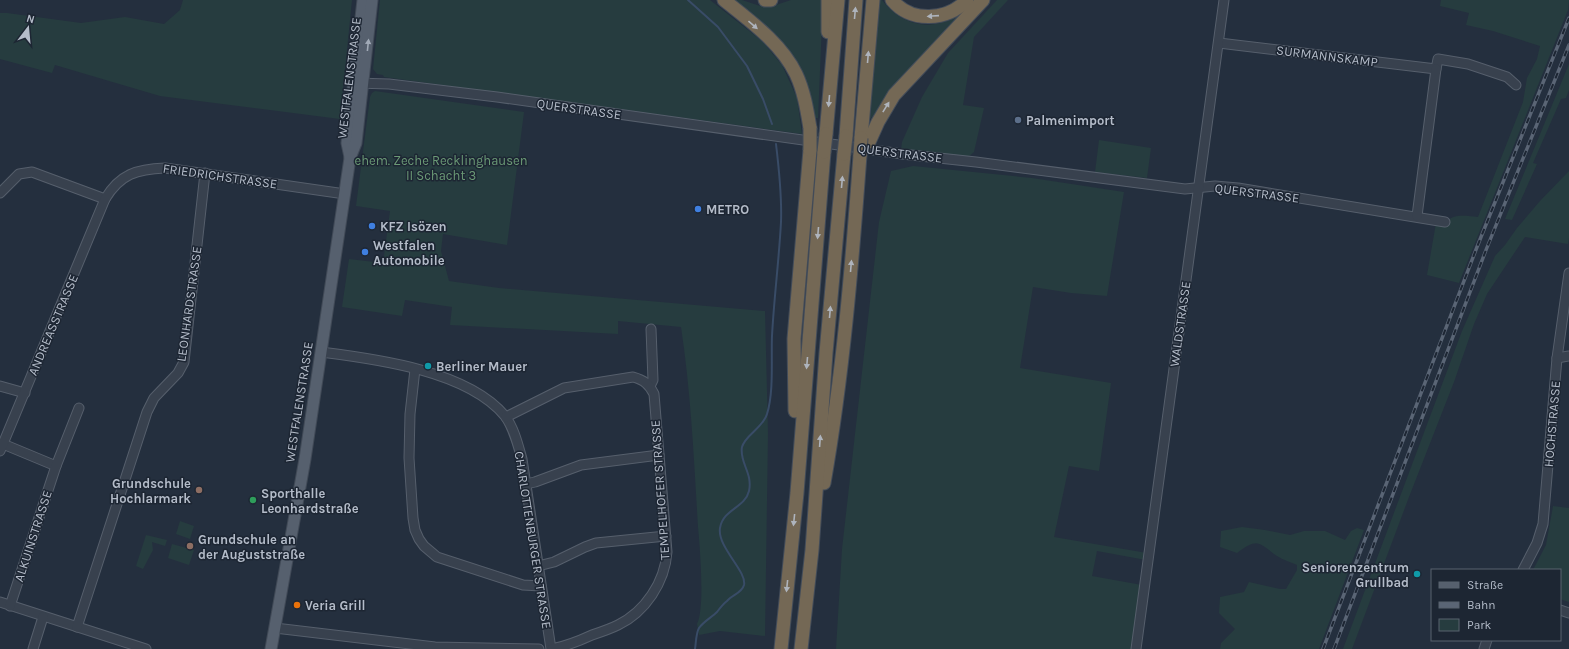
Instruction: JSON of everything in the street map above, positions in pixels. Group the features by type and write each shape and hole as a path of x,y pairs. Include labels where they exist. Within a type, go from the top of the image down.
{"highway":[{"path":"724,0 772,41 787,59 796,74 804,96 810,128 810,150 794,339 795,393 793,459 796,493"},
{"path":"765,0 771,0"},
{"path":"828,0 828,49 832,67"},
{"path":"781,649 796,493 838,0"},
{"path":"801,649 812,550 826,354 846,136 856,0"},
{"path":"812,550 838,393 844,340 857,194 865,140 873,0"},
{"path":"892,0 903,10 918,16 934,17 950,13 967,0"},
{"path":"865,140 894,95 983,0"}],"main road":[{"name":"WESTFALENSTRASSE","path":"359,83 363,0"},
{"name":"WESTFALENSTRASSE","path":"271,649 282,579 305,458 350,158 347,144 359,83 372,0"}],"street":[{"name":"WALDSTRASSE","path":"1136,649 1224,0"},
{"name":"SURMANNSKAMP","path":"1219,43 1436,69"},
{"path":"1417,216 1438,59 1468,64 1507,77 1516,85"},
{"name":"QUERSTRASSE","path":"359,83 389,84 497,97 902,154 1185,189 1215,186 1238,188 1417,216 1445,222"},
{"name":"FRIEDRICHSTRASSE","path":"105,199 112,187 120,179 152,168 165,168 205,173 345,194"},
{"path":"0,192 19,174 32,172 105,199"},
{"name":"LEONHARDSTRASSE","path":"77,627 147,412 154,398 178,373 184,362 205,173"},
{"name":"ANDREASSTRASSE","path":"2,447 105,199"},
{"name":"HOCHSTRASSE","path":"1524,569 1537,544 1543,524 1557,358 1569,273"},
{"name":"TEMPELHOFER STRASSE","path":"551,649 566,646 619,625 644,605 654,591 664,572 667,552 654,394 650,386 653,380 651,329"},
{"name":"CHARLOTTENBURGER STRASSE","path":"321,352 369,358 415,369 463,385 494,404 506,417 522,459 551,649"},
{"path":"1557,358 1569,356"},
{"path":"415,369 410,414 409,458 413,518 415,530 419,539 424,546 437,557 523,585 541,586"},
{"path":"506,417 564,388 633,377 643,380 650,386"},
{"path":"0,386 25,393"},
{"name":"ALKUINSTRASSE","path":"10,606 56,466 79,408"},
{"path":"2,447 56,466"},
{"path":"526,484 581,464 659,455"},
{"path":"538,566 554,562 585,546 596,543 666,536"},
{"path":"0,602 146,649"},
{"path":"33,649 43,616"},
{"path":"275,628 401,646 539,649"}],"green space":[{"path":"183,0 352,0 340,119 160,96 55,65 52,73 0,59 0,13 81,23 125,17 164,24 180,10"},
{"path":"380,0 710,0 762,41 782,65 797,98 802,134 384,77 383,75 377,74 373,69"},
{"path":"731,0 742,0 760,6 773,6 791,0 823,0 818,118 814,118 804,80"},
{"path":"879,0 882,0 894,13 901,17 917,24 926,25 948,21 955,18 973,0 976,0 889,93 870,119"},
{"path":"997,0 1008,0 974,37 963,105 984,108 974,152 967,158 901,150 902,142 922,97 948,53"},
{"path":"1441,0 1569,0 1568,10 1459,283 1427,275 1436,223 1444,224 1451,218 1460,216 1478,217 1523,102 1527,78 1537,59 1540,46 1493,31 1466,25 1469,13 1440,6"},
{"path":"1569,64 1569,90 1566,98 1561,99 1533,163 1537,164 1512,220 1505,219"},
{"name":"ehem. Zeche Recklinghausen II Schacht 3","path":"375,91 524,112 507,245 443,234 441,251 449,281 499,288 765,311 768,433 765,636 720,631 699,635 697,624 701,605 701,563 690,402 681,327 618,321 618,334 450,325 452,307 405,300 402,316 342,307 349,259 383,263 390,211 356,206 370,97"},
{"path":"1099,140 1151,148 1147,178 1095,172"},
{"path":"913,166 1032,178 1124,192 1107,296 1071,293 1033,287 1020,368 1111,383 1099,471 1069,466 1054,537 1147,553 1146,560 1097,551 1092,576 1142,585 1132,649 836,649 842,549 879,222 891,171"},
{"path":"1569,171 1568,244 1525,237 1487,294 1474,324 1454,382 1352,649 1343,649 1462,331 1495,256 1540,201"},
{"path":"1553,506 1569,508 1569,602 1561,599 1561,569 1534,569 1546,545"},
{"path":"180,521 194,526 190,539 176,534"},
{"path":"1242,527 1290,535 1304,531 1325,531 1345,540 1351,531 1357,528 1364,530 1319,649 1220,649 1221,643 1235,629 1219,613 1220,597 1244,592 1249,582 1286,589 1297,570 1297,565 1279,557 1262,545 1254,543 1237,553 1220,547 1221,531"},
{"path":"146,535 167,540 165,546 152,542 153,550 143,569 136,566"},
{"path":"172,544 194,550 189,565 168,558"}],"waterway":[{"path":"688,0 718,27 747,66 763,99 772,124"},
{"path":"695,649 699,628 729,599 739,592 744,585 744,579 723,543 720,535 720,528 729,512 747,497 750,485 748,473 742,458 742,447 747,439 765,419 771,396 772,336 781,222 781,192 776,144"}],"railway":[{"path":"1323,649 1477,247 1569,18"},
{"path":"1334,649 1486,250 1569,45"}],"place":[{"name":"Palmenimport","path":"1018,120"},
{"name":"METRO","path":"698,209"},
{"name":"KFZ Isözen","path":"372,226"},
{"name":"Westfalen Automobile","path":"365,252"},
{"name":"Berliner Mauer","path":"428,366"},
{"name":"Grundschule Hochlarmark","path":"199,490"},
{"name":"Sporthalle Leonhardstraße","path":"253,500"},
{"name":"Grundschule an der Auguststraße","path":"190,546"},
{"name":"Seniorenzentrum Grullbad","path":"1417,574"},
{"name":"Veria Grill","path":"297,605"}]}
